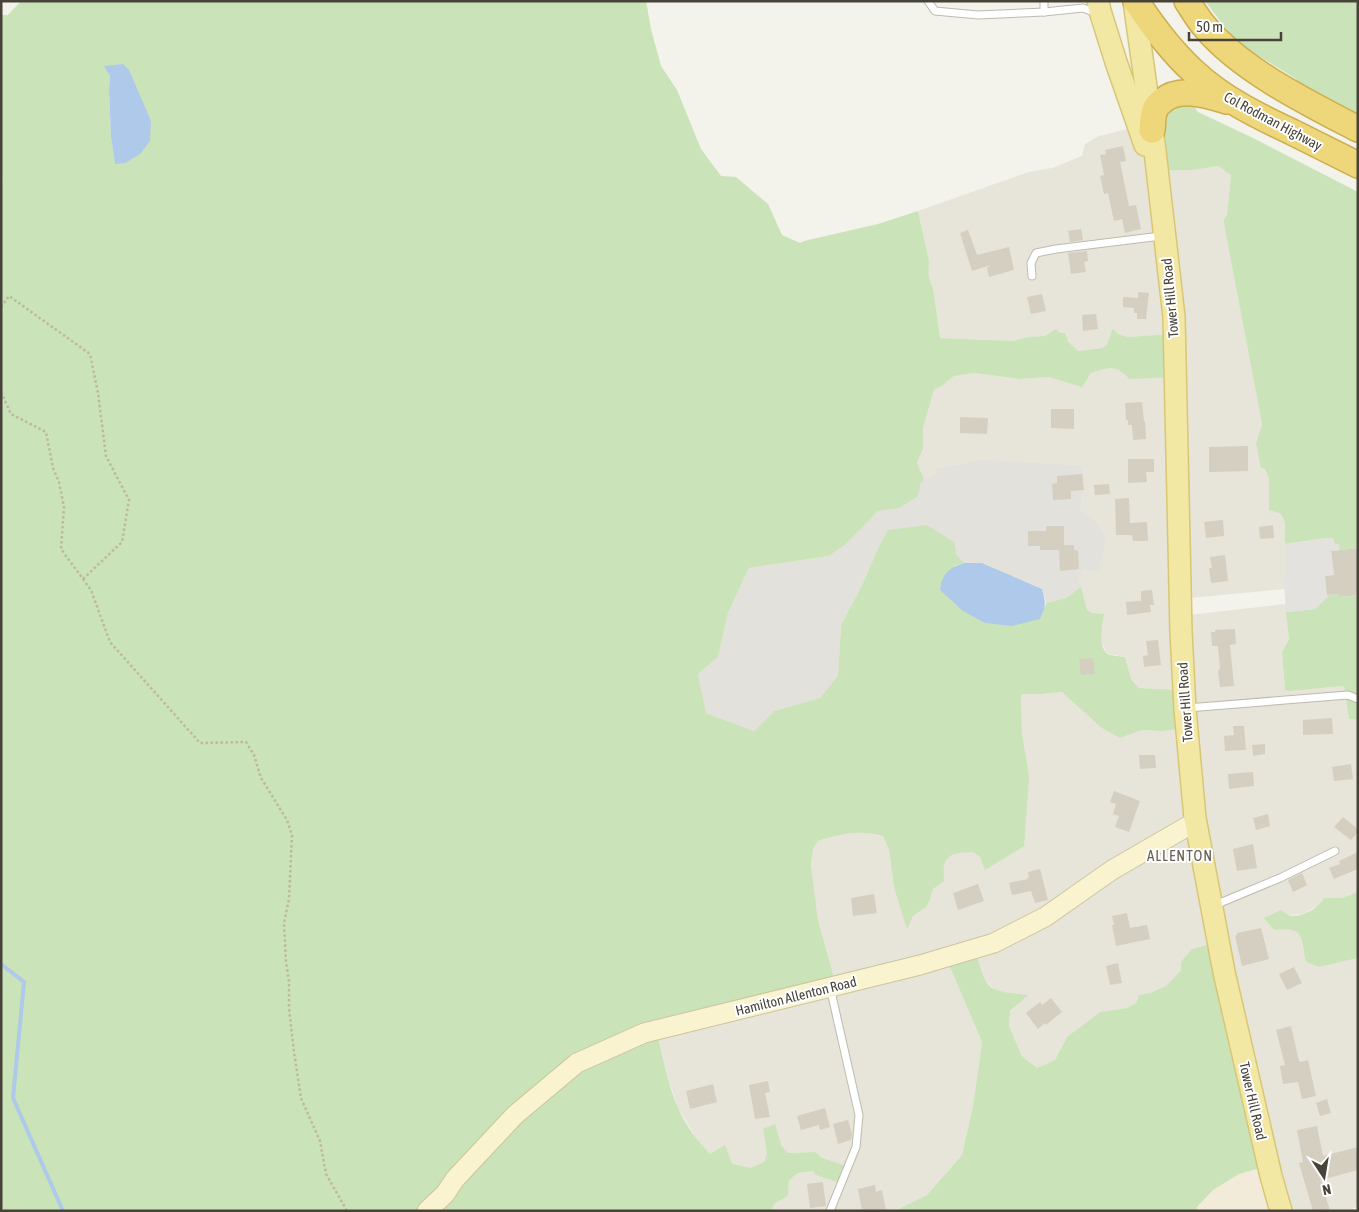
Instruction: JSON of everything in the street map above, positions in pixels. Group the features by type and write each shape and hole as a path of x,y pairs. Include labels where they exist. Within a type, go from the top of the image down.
{"highway":[{"name":"Col Rodman Highway","path":"1135,1 1171,48 1194,72 1221,93 1252,113 1358,164"},
{"path":"1187,1 1204,27 1233,54 1268,79 1358,129"},
{"path":"1152,130 1156,107 1168,97 1179,93 1210,96 1239,105"}],"main road":[{"name":"Tower Hill Road","path":"1135,1 1174,317 1184,709 1196,822 1224,972 1271,1176 1281,1211"},
{"name":"Tower Hill Road","path":"1100,8 1158,185"}],"street":[{"name":"Hamilton Allenton Road","path":"427,1211 446,1194 455,1179 515,1115 577,1063 644,1033 920,965 994,943 1045,917 1112,870 1196,822"}],"lane":[{"path":"928,1 937,11 978,15 1100,8"},
{"path":"937,11 938,1"},
{"path":"1044,1 1044,12"},
{"path":"1068,9 1078,1"},
{"path":"1032,276 1031,263 1036,253 1164,235"},
{"path":"1184,709 1348,695 1358,699"},
{"path":"1211,907 1280,878 1335,851"},
{"path":"830,987 859,1115 856,1147 830,1211"}],"path":[{"path":"1,307 9,296 90,354 98,393 106,456 129,500 122,542 83,579"},
{"path":"1,392 11,414 46,432 53,468 59,482 64,507 62,549 91,590 110,642 200,743 246,742 254,755 261,778 287,820 292,835 290,899 284,923 289,981 289,1008 301,1098 320,1141 326,1174 347,1211"}],"shaded area":[{"path":"1135,127 1150,171 1193,170 1218,166 1231,175 1227,215 1224,219 1262,424 1256,443 1269,478 1269,510 1281,514 1285,523 1284,589 1189,598 1189,615 1286,604 1289,639 1282,652 1285,690 1344,686 1349,719 1358,720 1358,892 1342,898 1324,898 1320,904 1303,914 1289,915 1274,930 1287,928 1295,930 1300,935 1306,962 1319,967 1358,958 1358,1207 1353,1208 1353,1211 1282,1211 1181,970 1166,986 1150,993 1139,995 1136,1003 1127,1008 1100,1012 1067,1037 1055,1060 1037,1068 1022,1056 1009,1026 1010,1012 1027,995 997,991 987,983 982,977 976,952 947,960 982,1042 973,1106 962,1155 927,1195 900,1209 900,1211 772,1211 774,1204 788,1196 789,1180 798,1173 846,1166 820,1157 815,1152 788,1153 763,1129 767,1154 764,1162 750,1169 732,1164 710,1154 699,1142 679,1110 669,1081 657,1032 836,985 818,920 811,865 813,849 818,841 844,833 860,832 883,836 889,850 894,887 913,916 926,907 933,889 944,881 943,869 947,857 955,853 973,851 980,857 985,869 1022,734 1021,693 1042,694 1062,692 1120,738 1142,730 1161,731 1184,690 1139,688 1131,679 1125,657 1106,652 1101,640 1104,614 1092,613 1087,610 1079,582 1095,520 1080,510 1084,487 1080,467 978,459 939,468 935,474 924,479 917,463 923,449 923,428 934,390 954,376 974,373 1020,379 1049,377 1082,386 1091,373 1113,367 1129,379 1171,334 1128,337 1118,334 1113,328 1107,345 1102,348 1077,351 1067,342 1045,336 1028,337 1013,341 940,338 933,287 930,283 929,261 918,211 1029,172 1052,168 1082,156 1085,144 1099,136"},
{"path":"978,459 1080,466 1083,473 1084,487 1080,510 1095,520 1106,539 1099,571 1083,570 1079,582 1081,587 1066,598 1046,603 1042,589 982,563 964,563 956,554 888,530 841,625 838,675 820,698 774,711 754,731 706,713 698,674 718,657 728,613 749,568 829,556 846,544 878,511 920,485 924,479 935,474 938,468 954,466"},
{"path":"1333,538 1335,544 1339,544 1340,550 1331,551 1334,575 1325,576 1328,597 1315,609 1286,612 1284,584 1285,544"},
{"path":"1267,1166 1282,1211 1197,1211 1197,1207 1213,1190 1239,1174"}],"green space":[{"path":"21,1 646,1 661,66 677,90 701,149 721,176 736,177 768,204 782,235 800,243 878,224 918,211 929,261 930,281 933,287 940,338 1013,341 1028,337 1045,336 1056,329 1060,333 1065,333 1068,342 1078,351 1102,348 1107,345 1113,328 1118,334 1128,337 1171,334 1172,377 1129,379 1119,371 1108,368 1091,373 1082,387 1049,377 1020,379 974,373 954,376 934,390 923,428 923,449 917,463 924,479 920,485 917,497 899,508 878,511 846,544 829,556 749,568 728,613 718,657 698,674 706,713 754,731 774,711 820,698 838,675 841,625 888,530 927,525 954,542 956,554 964,563 954,566 1045,607 1046,603 1066,598 1081,587 1087,610 1092,613 1104,614 1102,641 1105,651 1110,655 1125,657 1131,679 1139,688 1184,690 1187,728 1161,731 1142,730 1120,738 1102,728 1062,692 1021,694 1022,734 1029,776 1024,846 985,870 980,857 973,852 953,854 946,860 944,865 944,881 933,889 926,907 913,916 907,929 894,887 889,850 883,836 850,833 818,841 813,849 811,865 818,920 836,985 657,1032 675,1101 685,1122 710,1154 725,1145 732,1164 751,1168 764,1162 767,1154 763,1129 775,1124 781,1145 788,1153 816,1152 820,1157 846,1166 841,1183 816,1175 813,1171 798,1173 789,1180 788,1196 774,1204 772,1211 1,1211 1,183 3,181 1,180 1,15 8,15","holes":["105,66 150,141 115,163 111,137 110,76"]},
{"path":"1205,1 1358,1 1358,129 1302,99 1296,79 1235,41"},
{"path":"1185,94 1198,112 1358,192 1358,548 1340,550 1327,538 1285,544 1285,523 1281,514 1269,510 1269,478 1265,469 1261,468 1256,443 1262,424 1224,223 1227,215 1231,175 1218,166 1193,170 1150,171 1146,133"},
{"path":"1339,594 1339,597 1358,595 1358,720 1349,719 1344,686 1285,690 1282,652 1289,639 1286,612 1315,609 1328,595"},
{"path":"1358,892 1358,958 1319,967 1306,962 1299,935 1291,930 1274,930 1264,918 1281,910 1293,916 1304,914 1318,905 1324,898 1342,898"},
{"path":"1216,943 1267,1166 1239,1174 1213,1190 1197,1207 1197,1211 900,1211 899,1209 927,1195 962,1155 973,1106 982,1042 947,960 976,951 986,982 990,986 1004,992 1028,995 1010,1011 1009,1026 1022,1056 1037,1068 1055,1060 1067,1037 1100,1012 1127,1008 1136,1003 1139,995 1150,993 1166,986 1181,970 1181,962 1192,949"}],"water":[{"path":"123,64 129,70 151,121 150,141 140,154 125,163 115,164 111,137 110,76 104,66"},
{"path":"964,563 982,563 1042,589 1045,605 1040,619 1012,626 985,623 963,611 940,590 942,580 947,572"}],"building":[{"path":"1123,146 1126,161 1120,162 1129,206 1136,205 1141,229 1125,233 1122,219 1114,221 1108,193 1104,194 1100,176 1104,175 1100,155 1106,154 1105,150"},
{"path":"1081,229 1083,240 1070,242 1068,231"},
{"path":"968,230 977,255 1009,247 1014,270 989,277 987,268 991,265 972,271 960,233"},
{"path":"1087,251 1088,261 1084,262 1086,272 1071,274 1068,253"},
{"path":"1138,292 1149,293 1146,319 1137,319 1137,313 1134,313 1134,308 1123,307 1123,297 1138,298"},
{"path":"1042,294 1046,311 1031,314 1027,297"},
{"path":"1096,314 1098,329 1083,331 1082,315"},
{"path":"1142,402 1146,439 1133,440 1132,425 1128,425 1128,420 1126,420 1125,403"},
{"path":"1051,409 1074,409 1074,429 1051,428"},
{"path":"960,417 988,418 987,434 960,433"},
{"path":"1248,446 1248,471 1209,472 1209,447"},
{"path":"1128,459 1154,459 1154,472 1146,472 1147,482 1128,483"},
{"path":"1082,474 1084,490 1071,491 1071,499 1053,500 1052,484 1057,483 1057,476"},
{"path":"1109,484 1110,494 1095,495 1094,485"},
{"path":"1129,498 1130,523 1147,522 1148,541 1133,541 1132,535 1116,535 1115,499"},
{"path":"1223,520 1224,536 1206,538 1204,522"},
{"path":"1273,525 1274,538 1260,539 1259,527"},
{"path":"1046,526 1064,526 1064,545 1074,545 1074,550 1078,551 1079,569 1060,571 1059,550 1040,550 1040,546 1028,546 1028,531 1046,531"},
{"path":"1358,548 1358,595 1339,597 1339,594 1327,595 1325,576 1334,575 1331,551"},
{"path":"1225,555 1228,581 1211,583 1209,568 1212,568 1210,557"},
{"path":"1152,590 1154,605 1150,605 1151,612 1127,615 1126,602 1141,601 1141,591"},
{"path":"1235,629 1236,644 1230,645 1234,686 1220,687 1218,646 1212,646 1211,632"},
{"path":"1158,640 1161,665 1144,667 1143,656 1148,655 1146,641"},
{"path":"1093,658 1095,674 1081,675 1079,659"},
{"path":"1332,718 1333,734 1303,735 1303,720"},
{"path":"1233,726 1244,726 1246,750 1225,751 1224,736 1234,735"},
{"path":"1265,744 1265,754 1253,756 1252,745"},
{"path":"1139,755 1155,755 1156,768 1140,769"},
{"path":"1351,764 1353,779 1334,781 1332,767"},
{"path":"1253,772 1254,786 1229,789 1228,774"},
{"path":"1114,791 1140,801 1129,832 1115,827 1119,816 1113,814 1116,804 1110,802"},
{"path":"1268,814 1270,826 1256,830 1253,818"},
{"path":"1343,817 1358,829 1358,832 1351,840 1334,827"},
{"path":"1253,844 1257,868 1237,871 1233,849"},
{"path":"1358,852 1358,869 1334,879 1329,868 1340,864 1339,861"},
{"path":"1040,869 1048,900 1035,903 1031,891 1012,895 1009,883 1028,879 1028,872"},
{"path":"1302,873 1307,885 1293,892 1288,880"},
{"path":"978,884 984,901 958,910 953,893"},
{"path":"874,894 877,913 853,916 851,898"},
{"path":"1127,913 1130,928 1147,925 1150,939 1116,946 1112,916"},
{"path":"1261,928 1269,959 1242,966 1235,936 1237,933"},
{"path":"1118,963 1122,983 1110,985 1106,966"},
{"path":"1294,967 1302,983 1287,990 1279,974"},
{"path":"1051,998 1062,1012 1038,1029 1026,1013 1040,1002 1042,1005"},
{"path":"1291,1026 1299,1061 1308,1060 1316,1096 1302,1099 1298,1082 1283,1084 1280,1066 1285,1065 1276,1030"},
{"path":"768,1081 770,1092 765,1093 770,1117 755,1119 749,1085"},
{"path":"713,1084 717,1102 690,1109 686,1091"},
{"path":"1327,1099 1331,1113 1320,1116 1316,1103"},
{"path":"825,1108 830,1127 820,1130 819,1125 801,1130 797,1116"},
{"path":"848,1120 852,1134 851,1140 838,1144 833,1124"},
{"path":"1317,1126 1323,1156 1358,1147 1358,1170 1321,1180 1330,1211 1313,1211 1299,1163 1303,1162 1297,1130"},
{"path":"823,1182 826,1206 810,1208 807,1184"},
{"path":"875,1185 876,1192 882,1190 886,1211 862,1211 858,1189"}],"waterway":[{"path":"1,964 24,982 13,1098 63,1211"}],"district":[{"name":"ALLENTON","path":"1180,856"}]}
